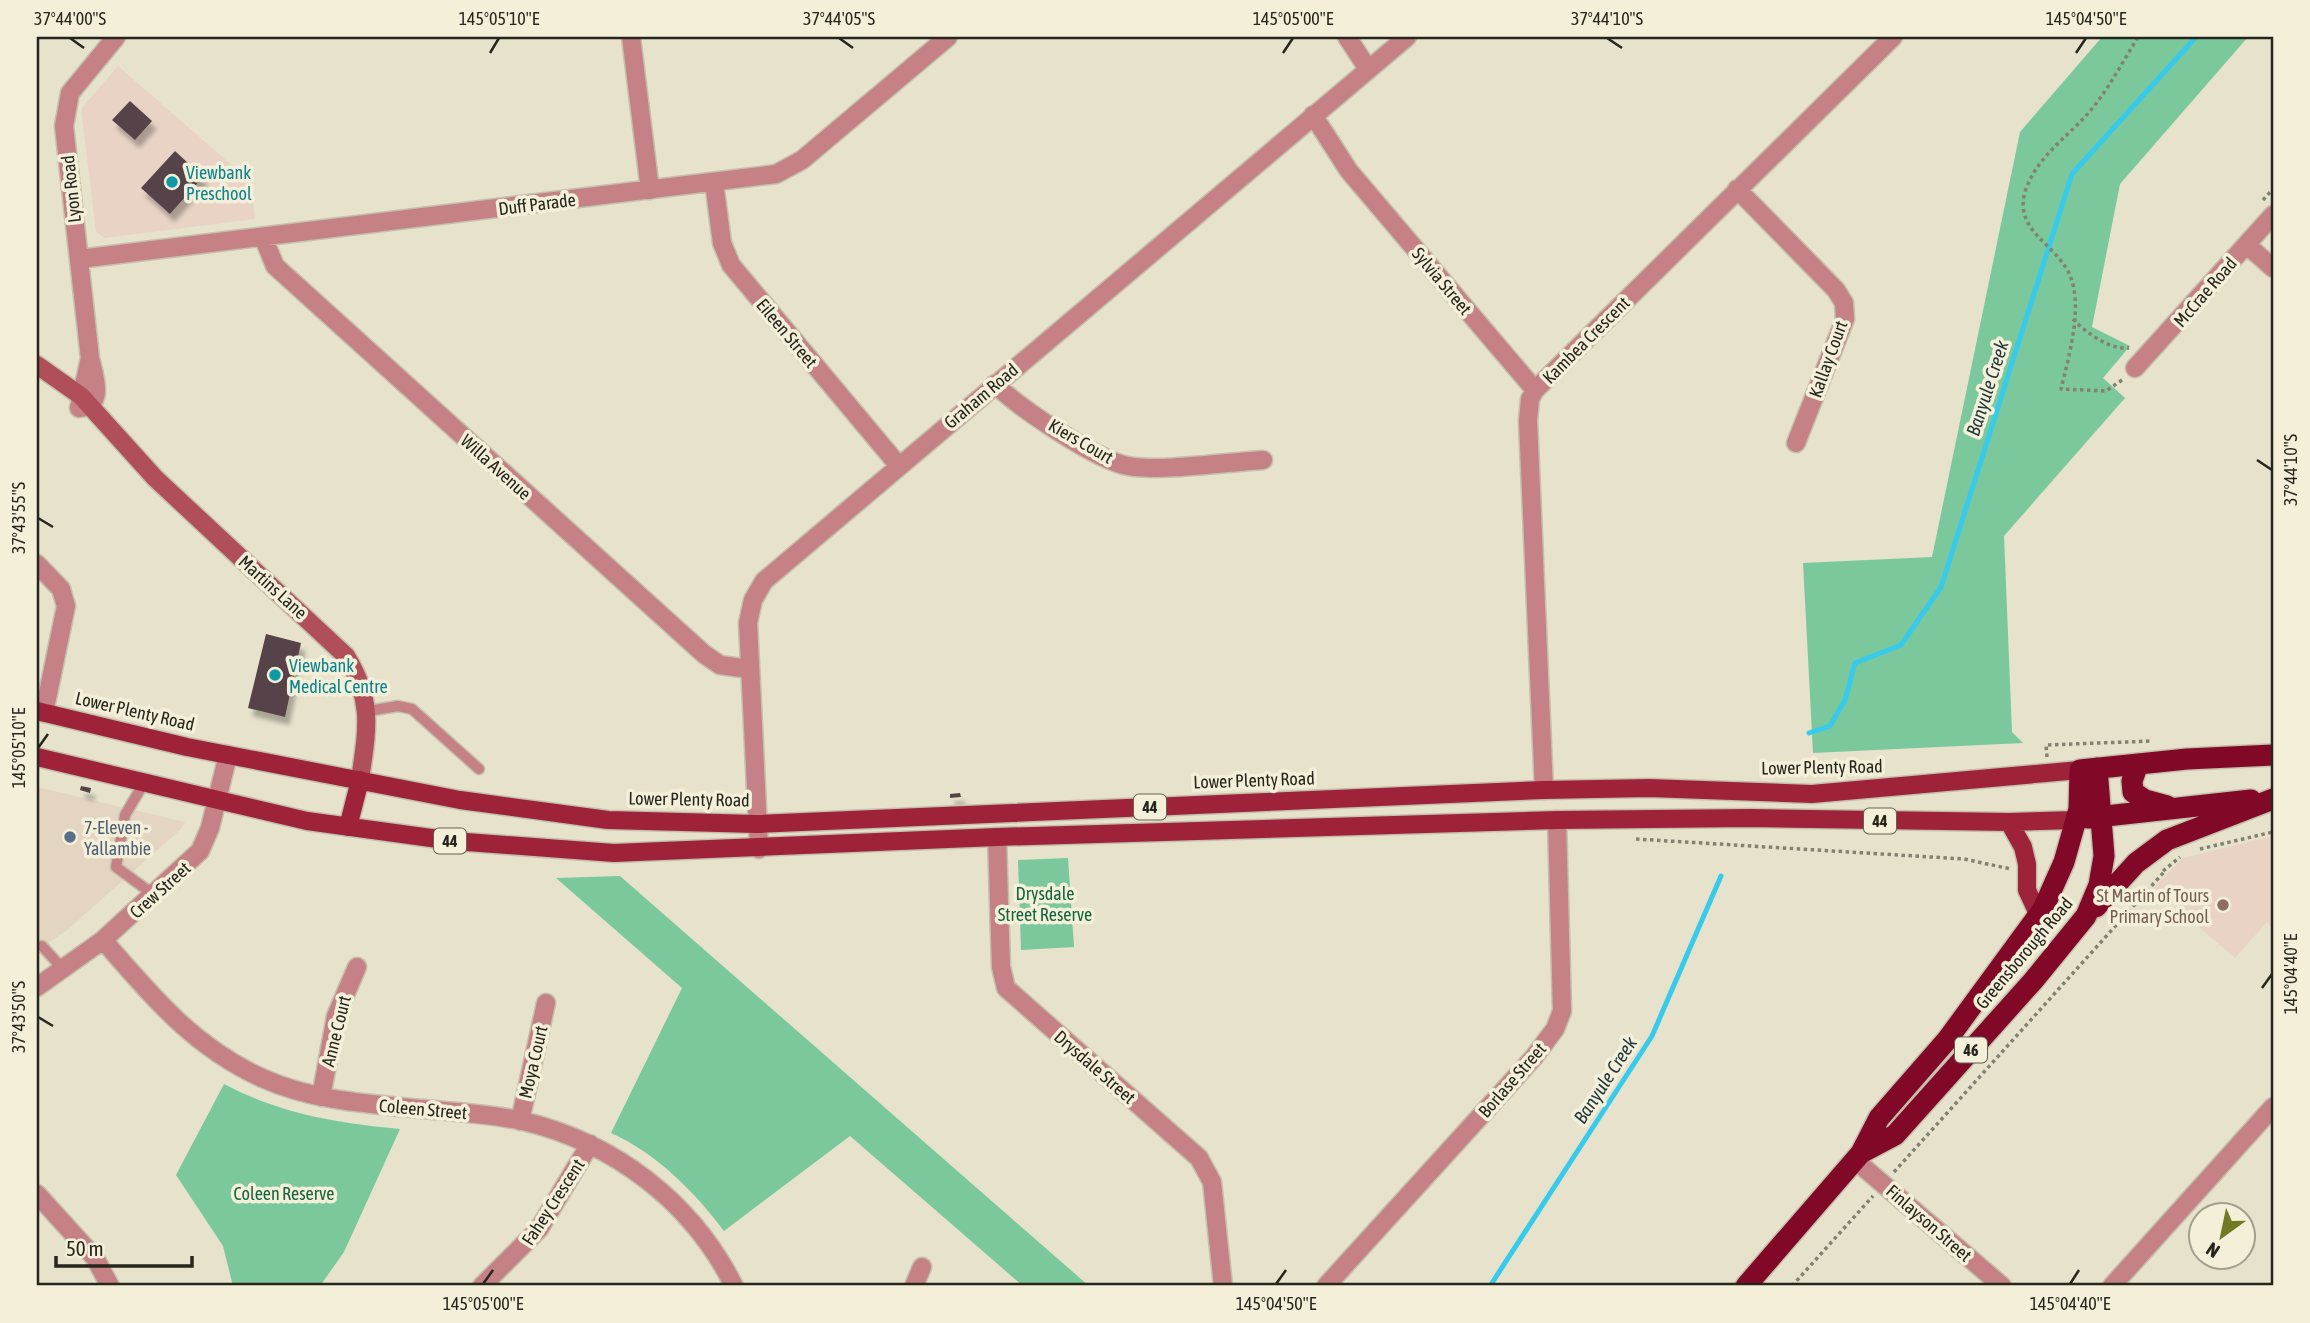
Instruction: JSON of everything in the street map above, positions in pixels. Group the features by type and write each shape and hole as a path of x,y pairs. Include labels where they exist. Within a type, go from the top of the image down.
{"highway":[{"name":"Lower Plenty Road","path":"2089,769 2273,755"},
{"path":"2138,764 2132,781 2133,792 2145,800 2172,807"},
{"name":"Greensborough Road","path":"1858,1156 1895,1135 2090,910 2099,886 2104,856 2101,817 2089,769"},
{"name":"Greensborough Road","path":"1746,1286 1858,1156 1879,1118 1947,1040 2039,916 2057,881 2089,769"},
{"name":"44","path":"2076,820 2172,807 2273,799"},
{"name":"46","path":"2071,935 2148,853 2185,832 2273,799"}],"main road":[{"name":"Lower Plenty Road","path":"40,712 228,755 545,814 643,821 756,824 1544,790 1649,788 1812,794 2089,769"},
{"name":"44","path":"37,757 216,802 348,827 552,850 614,853 997,837 1557,820 2076,820"},
{"path":"348,827 360,780"},
{"path":"2009,822 2023,847 2027,864 2027,890 2039,916"}],"street":[{"name":"Lyon Road","path":"83,403 90,358 64,126 66,107 77,83 116,37"},
{"path":"631,37 650,190"},
{"name":"Duff Parade","path":"79,259 264,239 776,174 793,166 948,37"},
{"path":"1347,37 1373,65"},
{"path":"1353,37 1373,65"},
{"name":"Graham Road","path":"759,849 749,669 750,612 764,581 1406,37"},
{"name":"Kambea Crescent","path":"1544,790 1528,421 1530,400 1535,390 1894,37"},
{"name":"Sylvia Street","path":"1306,121 1535,390"},
{"name":"Eileen Street","path":"714,181 722,243 731,265 899,466"},
{"name":"Kallay Court","path":"1737,190 1836,290 1844,303 1841,331 1796,443"},
{"name":"McCrae Road","path":"2135,368 2247,245 2265,211"},
{"name":"Willa Avenue","path":"264,239 275,266 704,654 720,665 749,669"},
{"path":"2247,245 2273,268"},
{"name":"Martins Lane","path":"37,365 83,403 155,478 333,641 356,673 368,711 360,780"},
{"name":"Martins Lane","path":"37,378 52,392 83,403"},
{"name":"Kiers Court","path":"995,384 1016,403 1103,456 1128,466 1263,460"},
{"path":"37,564 61,589 66,606 40,712"},
{"name":"Crew Street","path":"37,987 103,940 200,851 228,755"},
{"name":"Borlase Street","path":"1326,1286 1534,1057 1555,1029 1562,1011 1557,820"},
{"name":"Drysdale Street","path":"997,837 1001,967 1006,988 1199,1158 1212,1182 1223,1286"},
{"name":"Coleen Street","path":"103,940 156,1001 190,1034 263,1079 321,1097 520,1121 590,1144 639,1174 677,1206 702,1235 734,1286"},
{"name":"Anne Court","path":"321,1097 336,1016 357,967"},
{"name":"Moya Court","path":"520,1121 546,1003"},
{"path":"2112,1286 2273,1107"},
{"name":"Fahey Crescent","path":"482,1286 538,1229 590,1144"},
{"name":"Finlayson Street","path":"1858,1156 1884,1184 2002,1286"},
{"path":"37,1194 95,1258 110,1286"},
{"path":"914,1286 922,1267"}],"lane":[{"path":"368,711 398,706 412,709 479,769"},
{"path":"144,783 125,815 116,867 155,895"},
{"path":"42,946 63,969"}],"path":[{"path":"2135,368 2106,391 2061,389 2075,298 2068,273 2053,252 2035,234 2022,213 2025,192 2036,169 2052,148 2093,107 2138,37"},
{"path":"2265,211 2273,189"},
{"path":"2073,320 2102,341 2121,348 2132,346"},
{"path":"1792,1286 2164,872 2180,857 2199,850 2273,832"},
{"path":"1628,838 1964,859 2007,869 2019,867"},
{"path":"2148,853 2164,872"}],"shaded area":[{"path":"118,66 251,182 255,219 104,238 96,232 81,109"},
{"path":"37,787 185,822 181,829 67,930 37,951"},
{"name":"St Martin of Tours Primary School","path":"2273,836 2273,930 2267,922 2235,958 2154,888 2183,858"}],"green space":[{"path":"2102,37 2248,37 2120,184 2092,327 2130,346 2103,378 2125,398 2004,536 2012,732 2023,743 1813,753 1803,563 1932,557 2020,132"},
{"name":"Drysdale Street Reserve","path":"1068,858 1074,947 1021,950 1018,860"},
{"path":"620,876 1089,1286 1023,1286 850,1136 724,1231 674,1175 644,1151 611,1133 682,988 556,878"},
{"name":"Coleen Reserve","path":"224,1084 288,1110 354,1124 400,1129 344,1252 320,1286 233,1286 223,1246 176,1175"}],"building":[{"path":"130,101 152,121 135,140 112,120"},
{"name":"Viewbank Preschool","path":"175,151 203,177 170,214 141,188"},
{"name":"Viewbank Medical Centre","path":"266,634 301,643 285,717 248,708"},
{"path":"81,786 91,788 90,793 80,790"},
{"path":"960,793 961,797 950,798 950,794"}],"waterway":[{"name":"Banyule Creek","path":"1809,733 1830,726 1845,700 1855,663 1901,645 1941,587 2072,174 2196,37"},
{"name":"Banyule Creek","path":"1490,1286 1652,1036 1721,876"}],"place":[{"name":"Viewbank Preschool","path":"172,182"},
{"name":"Viewbank Medical Centre","path":"275,675"},
{"name":"7-Eleven - Yallambie","path":"70,837"},
{"name":"St Martin of Tours Primary School","path":"2223,905"}]}
